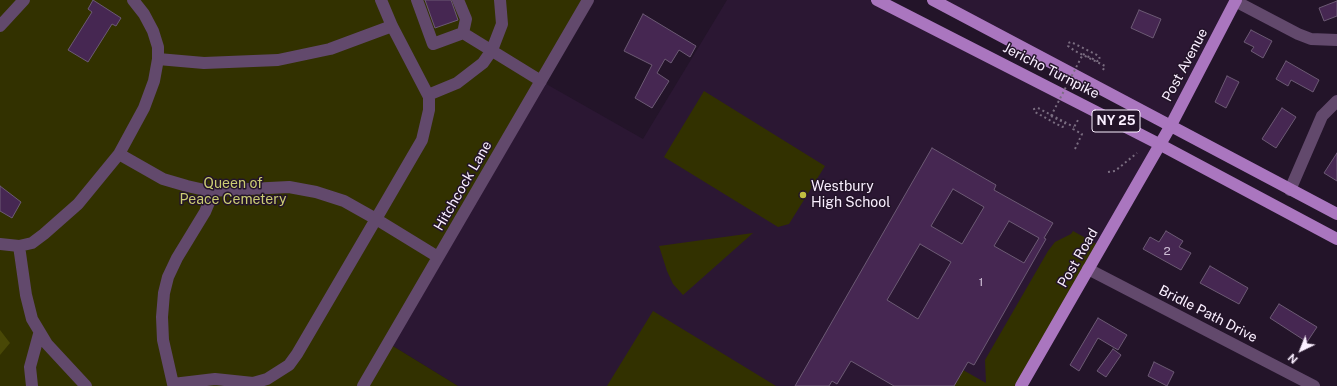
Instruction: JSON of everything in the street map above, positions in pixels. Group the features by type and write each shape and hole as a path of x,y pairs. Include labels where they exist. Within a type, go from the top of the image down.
{"main road":[{"name":"Jericho Turnpike","path":"877,0 894,4 1337,239"},
{"name":"Jericho Turnpike","path":"933,0 1337,214"},
{"name":"Post Avenue","path":"1159,144 1170,126 1235,1"},
{"name":"Post Road","path":"1021,386 1159,144"}],"street":[{"path":"1,23 24,0"},
{"path":"0,244 19,246 32,243 44,234 78,204 119,154 144,108 154,81 158,59 158,47 153,31 144,14 133,0"},
{"path":"209,192 210,200 205,212 176,258 168,277 164,293 162,318 163,340 171,385 215,379 252,383 272,377 289,365 297,354 422,140 429,110 428,95 392,26 381,0"},
{"path":"417,0 433,44 463,33"},
{"path":"458,0 466,19 463,33"},
{"path":"428,95 442,91 471,75 483,63 492,50 502,24 500,0"},
{"name":"Hitchcock Lane","path":"362,386 588,0"},
{"path":"1235,1 1298,34 1311,39 1337,40"},
{"path":"158,59 204,63 278,60 330,48 392,26"},
{"path":"463,33 541,81"},
{"path":"1290,190 1322,116 1337,101"},
{"path":"119,154 163,179 209,192 289,187 316,192 344,202 376,219 438,257"},
{"path":"19,246 26,295 32,320 40,334 86,386"},
{"name":"Bridle Path Drive","path":"1088,269 1314,386"},
{"path":"32,386 30,367 40,334"}],"path":[{"path":"1075,149 1082,134 1073,129 1074,127 1038,108 1034,109 1035,112 1062,127 1066,126 1065,123 1051,116 1083,54 1097,61 1100,60 1099,56 1071,42 1068,46 1075,51 1105,66 1103,70"},
{"path":"1074,127 1078,120"},
{"path":"1108,172 1115,171 1138,153"}],"shaded area":[{"name":"Westbury High School","path":"727,0 877,0 1159,144 1021,386 458,386 388,343 541,81 643,139"},
{"path":"933,0 1236,0 1170,127"},
{"path":"0,330 10,343 0,355"}],"green space":[{"name":"Queen of Peace Cemetery","path":"0,0 588,0 388,343 458,386 0,386"},
{"path":"704,91 825,166 789,224 778,227 664,157"},
{"path":"1073,231 1102,247 1021,386 954,386 963,370 986,383 985,360 1048,251 1055,242 1071,234"},
{"path":"753,233 683,295 673,284 659,246"},
{"path":"653,311 776,386 607,386"}],"building":[{"path":"93,0 121,18 116,26 112,24 88,62 68,50 92,12 88,9"},
{"path":"425,0 451,0 458,20 435,28"},
{"path":"1337,1 1337,16 1324,21 1319,8"},
{"path":"1139,10 1161,19 1153,38 1131,28"},
{"path":"643,14 696,46 690,57 679,50 671,63 665,59 657,73 669,81 652,108 635,98 652,65 624,51"},
{"path":"1251,30 1272,41 1263,58 1251,51 1254,47 1244,42"},
{"path":"1286,61 1319,80 1313,92 1291,80 1288,86 1276,79"},
{"path":"1227,76 1239,82 1226,108 1215,102"},
{"path":"1282,108 1296,117 1276,148 1262,139"},
{"path":"932,148 996,185 994,190 1053,223 1044,238 1046,239 974,365 968,362 954,386 894,386 851,361 837,384 832,381 829,386 795,386","holes":["953,189 984,207 962,244 931,226","1009,221 1039,238 1024,263 994,246","920,244 951,262 918,319 887,300"]},
{"path":"1337,153 1337,181 1324,173"},
{"path":"0,186 21,202 12,218 0,211"},
{"path":"1166,231 1183,241 1179,247 1191,253 1181,270 1143,249 1150,237 1159,242"},
{"path":"1210,266 1248,288 1239,304 1200,283"},
{"path":"1279,304 1317,327 1307,342 1270,318"},
{"path":"1098,318 1127,335 1118,350 1098,338 1079,371 1070,365"},
{"path":"1113,349 1121,355 1106,377 1097,371"},
{"path":"1154,362 1174,372 1167,386 1148,376"}],"place":[{"name":"Westbury High School","path":"803,195"}]}
